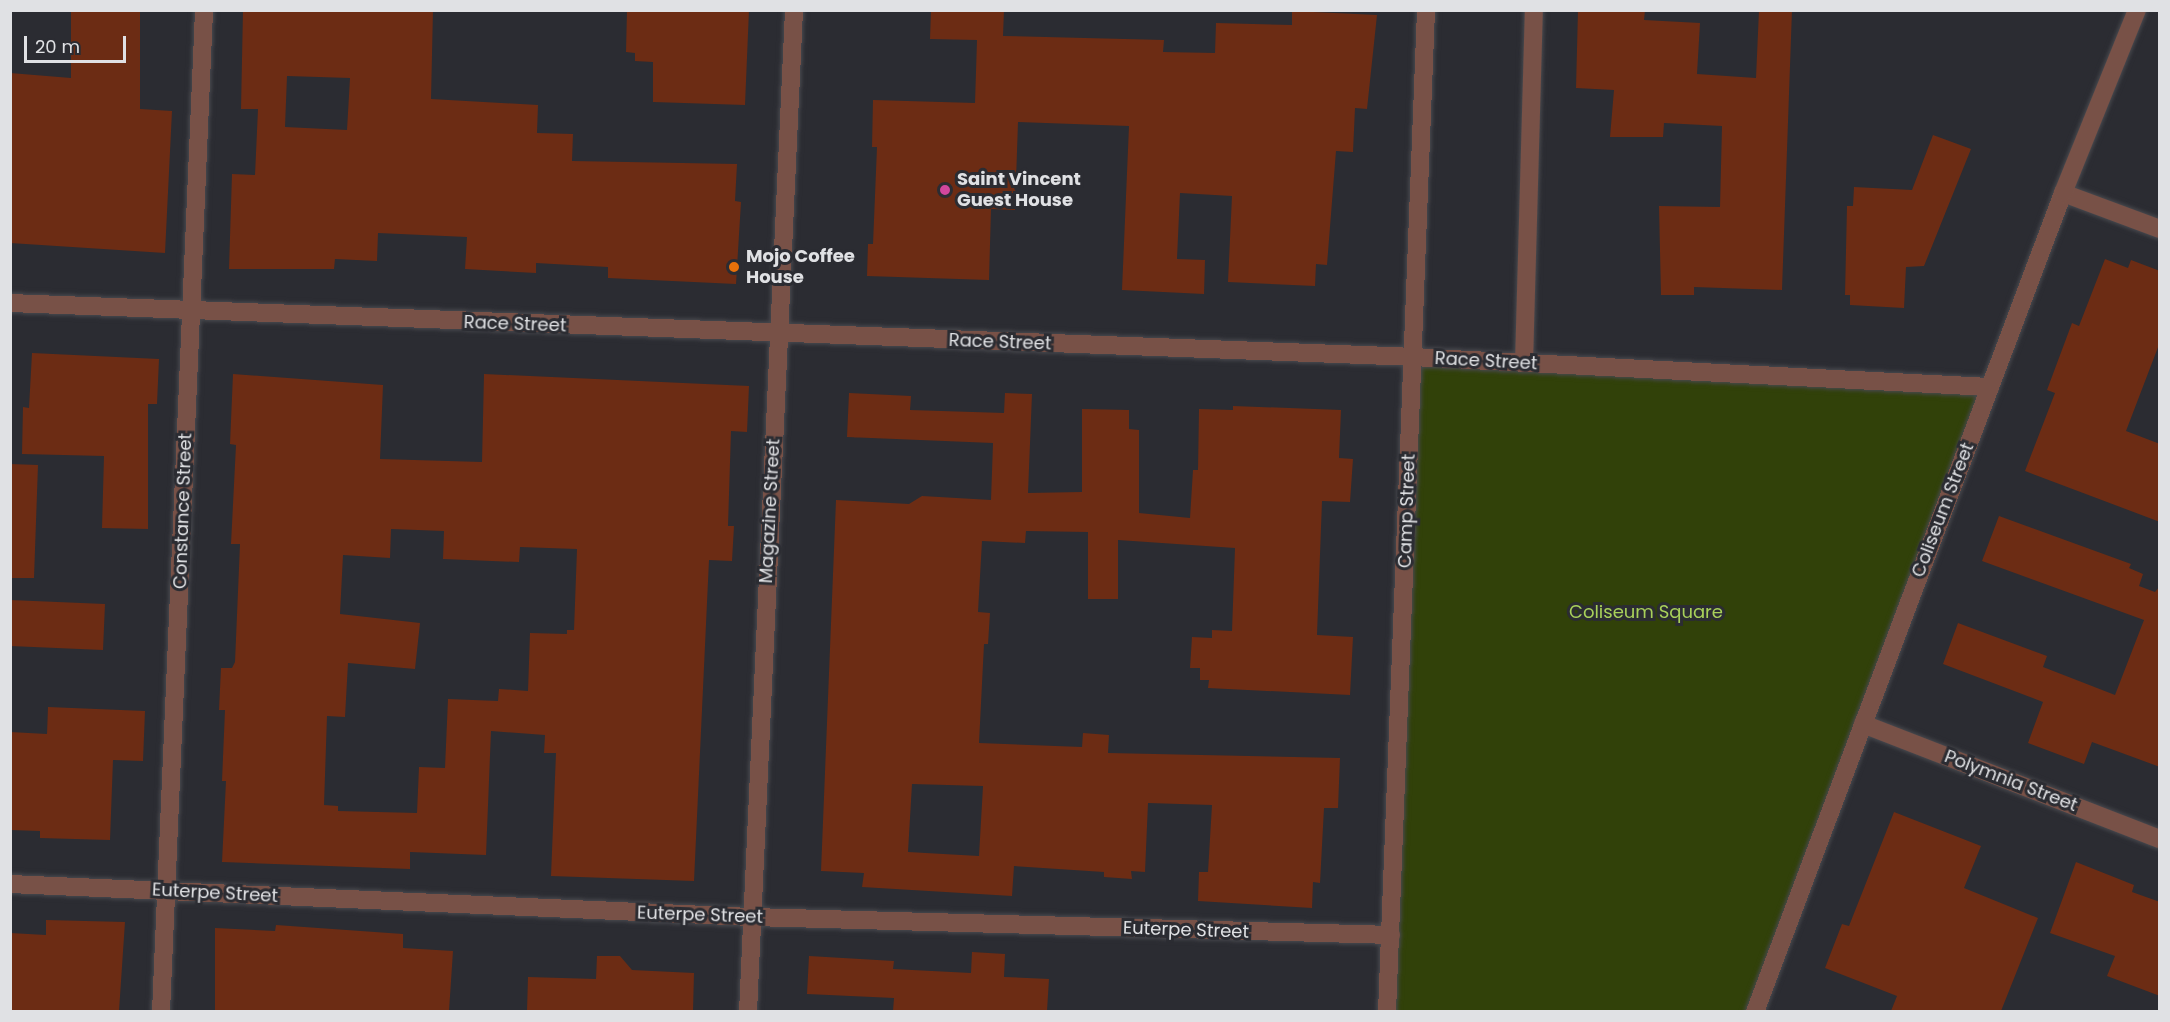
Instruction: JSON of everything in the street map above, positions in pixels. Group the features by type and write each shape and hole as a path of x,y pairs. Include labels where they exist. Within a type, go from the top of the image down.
{"street":[{"name":"Constance Street","path":"161,1011 204,10"},
{"name":"Magazine Street","path":"748,1011 794,10"},
{"name":"Camp Street","path":"1387,1011 1426,10"},
{"path":"1524,363 1534,10"},
{"name":"Coliseum Street","path":"1755,1011 2063,193 2137,10"},
{"path":"2063,193 2160,229"},
{"name":"Race Street","path":"10,303 778,335 1413,357 1990,387"},
{"name":"Polymnia Street","path":"1863,724 2160,838"},
{"name":"Euterpe Street","path":"10,884 752,917 1391,935"}],"green space":[{"name":"Coliseum Square","path":"1413,357 1990,387 1755,1011 1387,1012"}],"building":[{"path":"71,10 140,10 140,109 172,111 165,253 10,243 10,73 71,78"},
{"path":"243,10 433,10 431,99 538,105 537,133 573,134 572,161 737,164 735,201 741,202 736,284 608,278 608,267 536,263 536,273 465,269 467,237 378,233 377,261 335,259 334,269 229,269 232,174 255,175 258,109 241,109","holes":["287,76 350,78 347,130 285,127"]},
{"path":"627,10 749,10 745,105 653,102 653,62 635,61 635,53 626,52"},
{"path":"931,10 1004,10 1003,36 1164,40 1163,52 1215,53 1216,23 1292,25 1292,11 1377,15 1367,109 1355,108 1353,152 1336,151 1327,265 1316,264 1315,286 1228,282 1232,196 1180,193 1177,259 1205,260 1204,294 1122,290 1129,126 1018,122 1015,210 991,209 989,280 867,276 868,244 873,244 877,147 872,147 873,100 975,103 977,40 930,39"},
{"path":"1578,10 1645,10 1644,20 1700,23 1697,74 1756,78 1759,10 1792,10 1782,290 1694,287 1694,295 1661,295 1659,206 1720,207 1722,126 1664,123 1663,137 1610,137 1614,90 1576,88"},
{"path":"1933,135 1971,149 1924,266 1906,267 1904,308 1850,305 1850,295 1845,295 1847,206 1853,206 1854,187 1912,190"},
{"path":"2105,259 2128,268 2131,260 2160,271 2160,342 2126,431 2160,444 2160,522 2025,471 2055,393 2047,390 2072,323 2079,326"},
{"path":"32,353 159,359 157,404 148,404 148,529 102,528 104,456 22,454 23,407 29,408"},
{"path":"233,374 383,385 380,459 482,462 484,374 749,386 747,432 731,431 728,526 734,526 732,561 709,560 694,881 551,876 556,753 544,753 545,735 491,731 486,855 410,852 410,869 222,862 226,781 222,781 225,710 219,710 221,668 232,668 235,662 240,544 231,544 236,445 230,444","holes":["391,529 444,531 443,559 519,562 520,547 577,549 574,630 567,630 567,634 530,633 528,691 499,689 498,701 448,699 445,768 419,767 417,813 338,811 338,806 324,805 327,716 345,717 348,663 415,669 420,623 340,614 343,555 390,558"]},
{"path":"849,393 911,396 910,410 1004,413 1005,393 1032,394 1028,493 1082,492 1082,409 1129,410 1129,429 1139,430 1139,513 1190,518 1193,470 1198,470 1199,409 1233,410 1233,406 1341,410 1339,458 1353,459 1350,502 1322,501 1317,635 1353,637 1350,695 1208,688 1209,680 1200,680 1200,668 1190,668 1192,637 1212,638 1212,630 1232,631 1235,548 1118,540 1118,599 1088,599 1088,532 1026,531 1025,543 982,541 978,612 990,613 988,644 984,644 979,743 1082,747 1083,733 1109,735 1108,753 1340,758 1338,808 1324,808 1320,883 1313,882 1312,908 1198,901 1199,872 1208,872 1212,805 1148,803 1145,872 1131,871 1132,879 1104,877 1104,872 1014,866 1012,896 862,887 864,873 821,871 836,500 909,504 922,496 991,500 993,443 847,437","holes":["912,784 983,786 979,856 908,852"]},
{"path":"10,464 38,465 34,578 10,578"},
{"path":"1999,516 2131,564 2129,568 2143,574 2139,586 2155,592 2160,586 2160,767 2092,742 2084,764 2028,743 2043,702 1943,664 1958,623 2047,656 2043,667 2115,695 2144,620 1982,561"},
{"path":"10,600 105,604 103,650 10,646"},
{"path":"48,707 145,711 143,761 113,760 110,840 40,838 40,831 10,830 10,732 47,734"},
{"path":"1894,812 1981,846 1964,888 2038,918 2001,1011 1891,1011 1897,996 1825,968 1842,924 1849,926"},
{"path":"2076,862 2134,885 2132,892 2160,902 2160,996 2107,976 2115,956 2050,933"},
{"path":"46,920 125,922 119,1011 10,1011 10,933 46,935"},
{"path":"276,925 403,934 403,948 453,951 449,1011 215,1011 215,928 275,931"},
{"path":"972,952 1005,954 1004,977 1049,979 1047,1011 893,1011 894,998 807,994 809,956 894,961 893,969 971,973"},
{"path":"597,956 620,956 632,970 694,973 693,1011 527,1011 528,977 596,979"}],"place":[{"name":"Saint Vincent Guest House","path":"945,190"},
{"name":"Mojo Coffee House","path":"734,267"}]}
